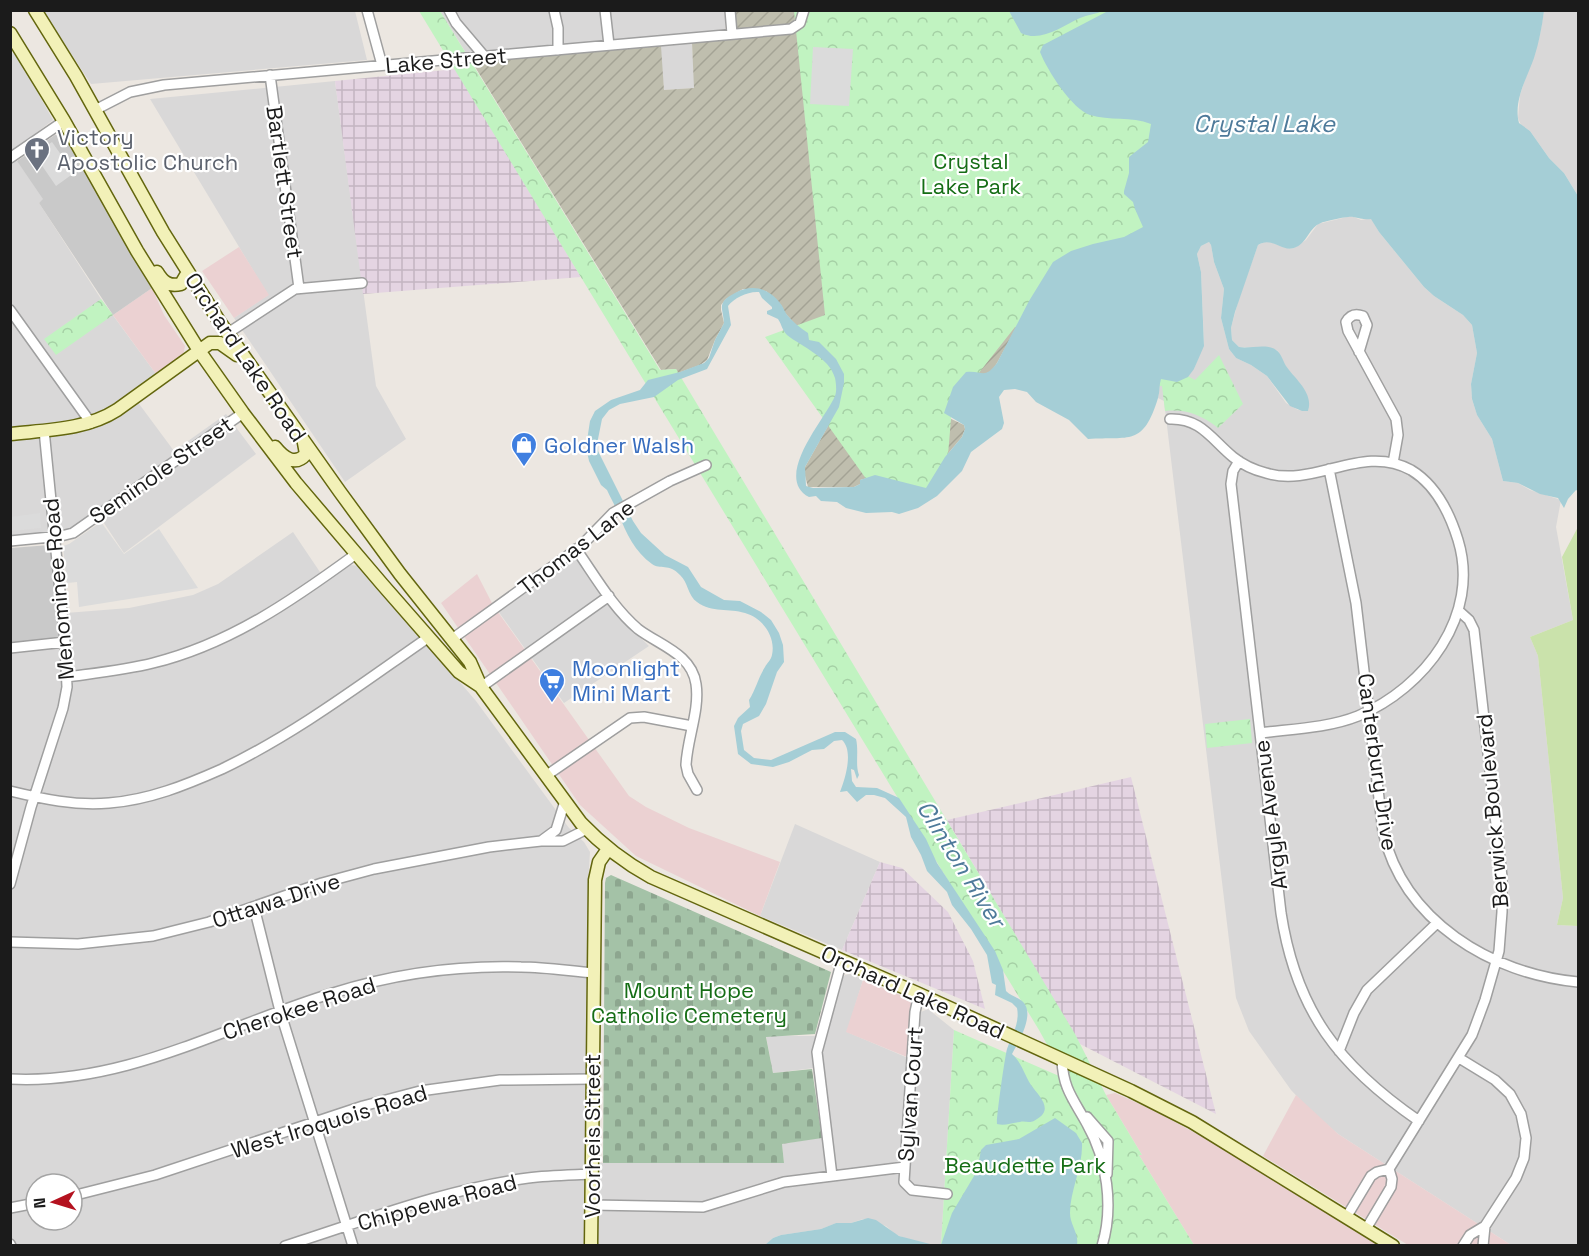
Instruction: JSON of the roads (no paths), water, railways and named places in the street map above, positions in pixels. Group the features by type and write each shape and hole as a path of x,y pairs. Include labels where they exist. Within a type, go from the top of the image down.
{"main road":[{"path":"27,10 67,74 76,76"},
{"name":"Orchard Lake Road","path":"35,10 76,76 163,232 228,333 304,443 400,574 470,662 481,687 565,801 587,829 608,849 651,877 919,994 1192,1122 1393,1245"},
{"name":"Orchard Lake Road","path":"10,33 64,121 137,251 200,352 243,413 296,483 382,584 459,672 481,687"},
{"path":"104,195 116,202 161,280 168,285 181,284 188,272"},
{"path":"10,434 91,423 117,410 210,343 220,343 234,352 280,417 290,422"},
{"path":"243,413 253,415 285,457 291,460 302,459 306,454 304,443"},
{"path":"382,584 392,581 400,574"},
{"name":"Voorheis Street","path":"591,1245 595,880 599,862 608,849"}],"street":[{"path":"367,10 382,65"},
{"path":"449,10 456,23 484,56"},
{"path":"554,10 558,28 558,50"},
{"path":"605,10 609,45"},
{"path":"730,10 732,34"},
{"name":"Lake Street","path":"95,110 130,92 147,87 791,29 800,23 804,10"},
{"name":"Bartlett Street","path":"270,75 299,288"},
{"path":"10,158 64,121"},
{"path":"228,333 287,292 299,288 362,283"},
{"path":"10,310 91,423"},
{"path":"1359,352 1396,419 1398,435 1394,463"},
{"name":"Seminole Street","path":"10,541 55,537 73,532 243,413"},
{"path":"1170,419 1184,420 1202,428 1239,461 1258,471 1280,477 1304,476 1366,460 1394,463 1411,470 1430,486 1440,500 1459,544 1464,571 1462,601 1442,646 1421,673 1400,692 1369,711 1350,719 1330,724 1260,733"},
{"name":"Menominee Road","path":"10,884 34,797 63,708 67,677 44,430"},
{"name":"Argyle Avenue","path":"1239,461 1233,471 1231,484 1281,913 1289,951 1307,1002 1339,1051 1377,1091 1419,1121"},
{"name":"Thomas Lane","path":"452,639 576,549 613,513 670,481 706,465"},
{"name":"Canterbury Drive","path":"1329,469 1352,578 1383,832 1389,856 1412,896 1437,922 1459,940 1497,961 1534,975 1578,982"},
{"path":"576,549 609,596 637,628 677,654 690,667 697,692 686,765 697,790"},
{"path":"67,677 141,666 213,643 276,610 357,554"},
{"path":"481,687 609,596"},
{"name":"Berwick Boulevard","path":"1347,1216 1371,1176 1389,1169 1459,1058 1481,1014 1497,961 1502,912 1501,864 1474,630 1469,620 1459,611"},
{"path":"10,791 75,803 110,803 149,797 191,782 299,728 429,637"},
{"path":"10,648 65,642"},
{"path":"547,775 630,718 644,717 692,726"},
{"path":"541,841 556,830 565,801"},
{"name":"Ottawa Drive","path":"10,942 78,944 138,938 189,928 322,884 392,865 472,850 566,840 587,829"},
{"path":"254,908 280,1011 353,1245"},
{"path":"1339,1051 1364,995 1378,978 1437,922"},
{"path":"832,1176 817,1052 842,960"},
{"name":"Cherokee Road","path":"10,1079 71,1078 116,1069 280,1011 359,986 439,971 515,967 593,973"},
{"name":"Sylvan Court","path":"919,994 916,1008 904,1182 909,1189 947,1194"},
{"path":"1459,1058 1505,1089 1518,1107 1525,1128 1526,1147 1519,1172 1485,1226 1483,1245"},
{"path":"1062,1060 1065,1083 1096,1143 1107,1188 1108,1215 1102,1245"},
{"name":"West Iroquois Road","path":"84,1193 166,1172 398,1096 461,1084 522,1079 592,1078"},
{"path":"592,1205 703,1208 780,1183 905,1167"},
{"name":"Berwick Boulevard","path":"1366,1228 1391,1187 1392,1179 1389,1169"},
{"name":"Chippewa Road","path":"285,1245 446,1196 507,1181 540,1176 592,1174"},
{"path":"1463,1245 1470,1235 1485,1226"}],"water":[{"path":"1009,11 1103,11 1080,18 1044,35 1029,36 1021,33"},
{"name":"Crystal Lake","path":"1108,11 1544,11 1536,52 1519,98 1518,115 1519,123 1530,131 1549,158 1564,173 1578,196 1578,491 1576,490 1568,499 1564,508 1558,498 1540,494 1518,483 1503,481 1492,439 1477,415 1472,399 1471,384 1477,353 1472,325 1463,315 1424,287 1371,219 1353,217 1317,225 1302,243 1294,248 1289,249 1268,242 1258,245 1231,328 1232,340 1239,347 1268,347 1278,351 1286,366 1306,392 1308,411 1290,406 1267,376 1236,358 1229,349 1221,318 1224,289 1209,242 1201,246 1197,254 1201,272 1204,346 1188,377 1177,382 1161,379 1158,398 1152,414 1147,425 1140,432 1125,438 1088,439 1069,420 1036,402 1027,392 1015,389 1004,390 999,397 1004,423 1002,429 971,452 962,471 937,496 918,508 899,514 866,513 846,508 837,502 821,501 816,496 809,497 799,488 796,476 799,462 813,432 835,396 835,378 821,358 787,335 778,319 767,314 772,307 759,292 742,296 728,306 731,325 707,369 678,380 654,397 620,404 609,410 602,419 597,444 598,451 641,533 665,555 688,567 701,587 724,600 740,601 761,612 771,620 779,633 783,645 784,662 777,672 766,704 759,716 743,724 741,731 744,750 754,758 771,760 835,732 845,732 856,739 859,775 857,779 854,770 851,769 852,781 856,787 877,788 899,798 926,839 937,863 995,951 1003,970 1006,991 1026,1006 1025,1027 1012,1054 1045,1107 1042,1115 1032,1122 1000,1125 997,1124 997,1120 1003,1074 1007,1049 1016,1024 1017,1008 995,995 996,985 992,983 987,955 971,929 952,905 947,892 927,871 911,837 906,817 885,798 866,795 857,802 847,791 840,792 848,758 846,745 842,740 834,741 824,749 812,750 789,762 773,767 751,764 738,754 734,726 738,718 750,707 749,700 771,657 773,648 770,635 763,624 751,616 709,608 697,602 683,578 676,571 655,566 641,554 628,535 607,490 601,485 589,461 586,447 590,421 595,411 611,400 640,390 648,380 704,363 709,358 724,323 723,303 741,290 753,288 770,293 781,304 789,318 808,333 809,340 819,342 836,359 844,374 839,407 805,467 806,486 813,488 854,487 860,484 860,480 875,475 926,488 945,457 962,437 965,429 964,425 944,413 953,387 966,372 986,373 997,363 1029,301 1053,262 1071,251 1124,237 1143,227 1133,202 1124,194 1124,191 1129,173 1129,157 1148,142 1151,124 1136,120 1097,117 1083,111 1061,88 1040,52 1043,45"},
{"path":"1055,1118 1076,1133 1082,1143 1082,1152 1070,1213 1077,1245 941,1245 952,1213 977,1171 981,1150 986,1145 1019,1139"},
{"path":"868,1218 876,1220 899,1236 934,1245 765,1245 781,1235"}],"place":[{"name":"Victory Apostolic Church","path":"37,173"},
{"name":"Goldner Walsh","path":"524,468"},
{"name":"Moonlight Mini Mart","path":"552,704"}],"park label":[{"name":"Crystal Lake Park","path":"971,174"},
{"name":"Mount Hope Catholic Cemetery","path":"689,1002"},
{"name":"Beaudette Park","path":"1025,1165"}],"water label":[{"name":"Clinton River","path":"961,864"}]}
